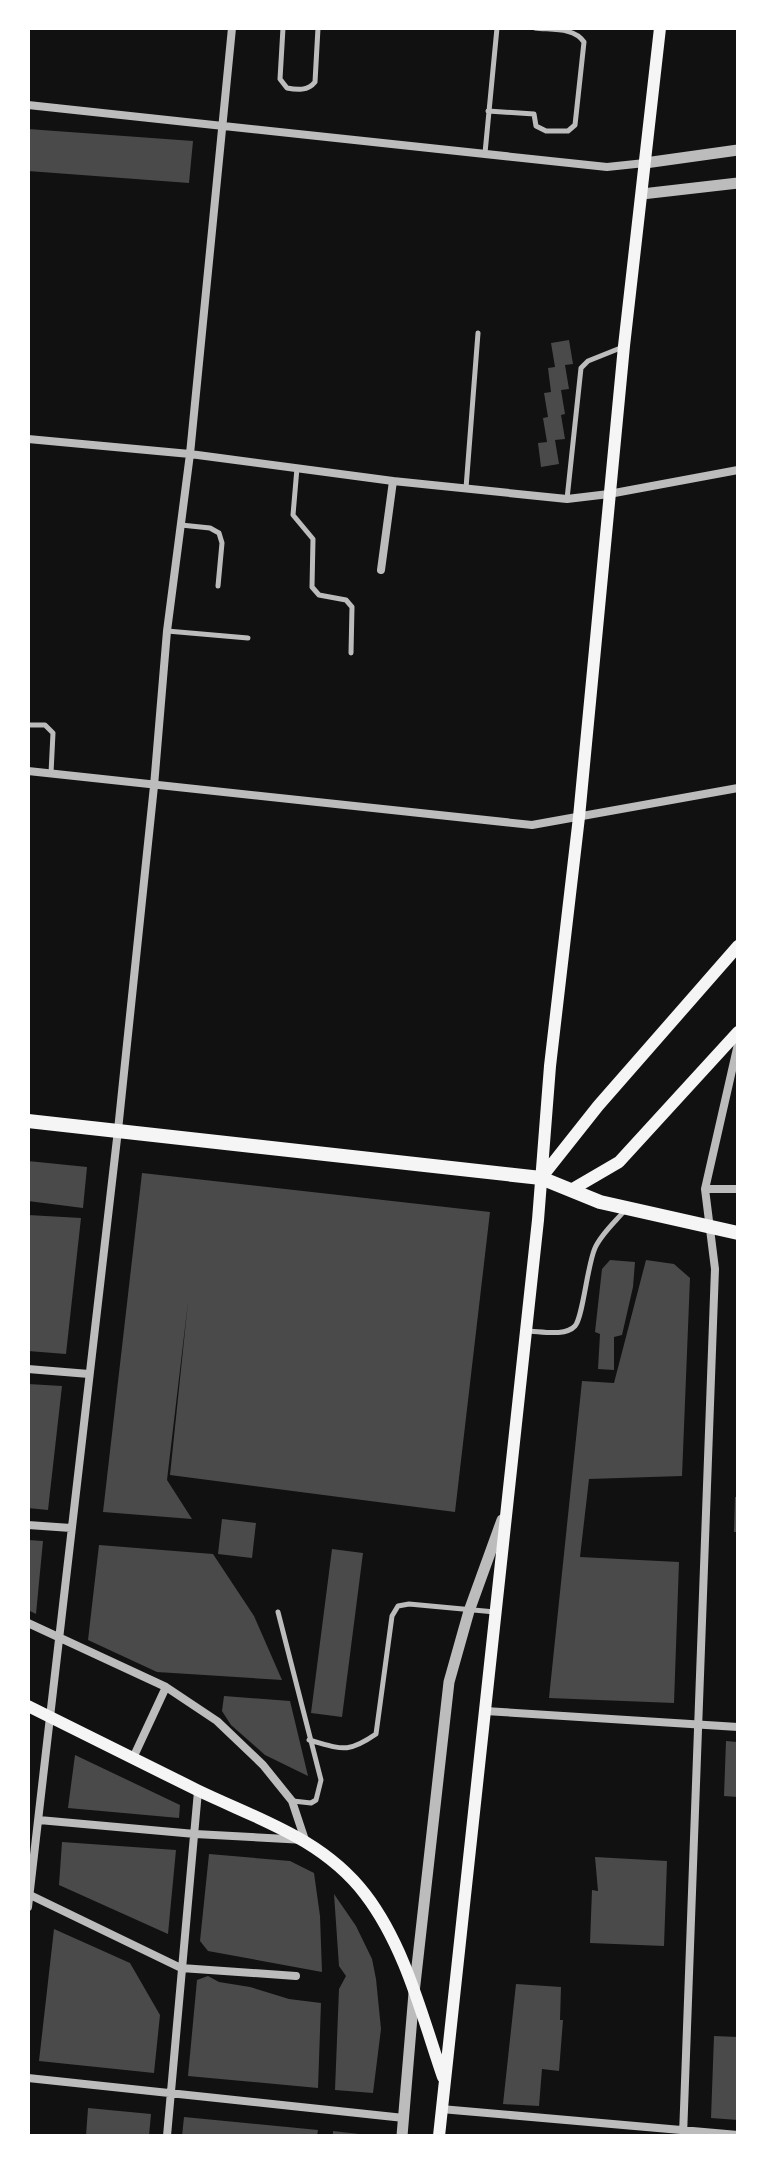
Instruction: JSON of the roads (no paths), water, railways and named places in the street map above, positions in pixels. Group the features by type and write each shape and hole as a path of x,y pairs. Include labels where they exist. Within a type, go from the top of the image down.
{"main road":[{"path":"439,2136 507,1509 550,1066 579,817 624,346 660,28"},
{"path":"541,1178 598,1106 738,946"},
{"path":"571,1190 619,1162 738,1032"},
{"path":"28,1121 541,1178 600,1202 738,1233"},
{"path":"28,1706 198,1791 305,1840 342,1868 365,1894 388,1931 414,1993 444,2081"}],"street":[{"path":"28,1907 118,1130 167,631 190,454 232,28"},
{"path":"28,105 607,167 738,150"},
{"path":"642,194 738,183"},
{"path":"28,439 190,454 393,481 567,499 738,470"},
{"path":"381,570 393,481"},
{"path":"28,771 532,825 738,788"},
{"path":"684,2133 715,1269 705,1189 738,1044"},
{"path":"705,1189 738,1189"},
{"path":"28,1369 89,1374"},
{"path":"402,2136 414,1993 449,1682 469,1611 507,1509"},
{"path":"28,1525 71,1528"},
{"path":"28,1623 166,1687 217,1721 263,1765 292,1801 305,1840 39,1820"},
{"path":"133,1758 166,1687"},
{"path":"485,1711 738,1727"},
{"path":"167,2136 198,1791"},
{"path":"29,1895 181,1968 296,1976"},
{"path":"28,2078 404,2118"},
{"path":"441,2109 684,2133 738,2135"}],"lane":[{"path":"283,28 280,79 287,88 301,89 315,82 318,28"},
{"path":"485,154 497,28"},
{"path":"488,111 534,114 536,126 546,131 568,131 575,125 584,42 572,32 535,28"},
{"path":"466,488 478,333"},
{"path":"567,499 581,368 588,361 624,346"},
{"path":"297,468 293,515 313,539 312,587 319,595 346,600 352,607 351,653"},
{"path":"181,525 210,528 219,533 222,543 218,586"},
{"path":"167,631 248,638"},
{"path":"28,725 45,725 53,733 51,774"},
{"path":"525,1331 567,1332 576,1325 595,1245 627,1208"},
{"path":"309,1740 338,1748 356,1748 376,1734 392,1616 398,1606 409,1604 496,1612"},
{"path":"278,1612 321,1780 318,1795 311,1803 292,1801"}]}
